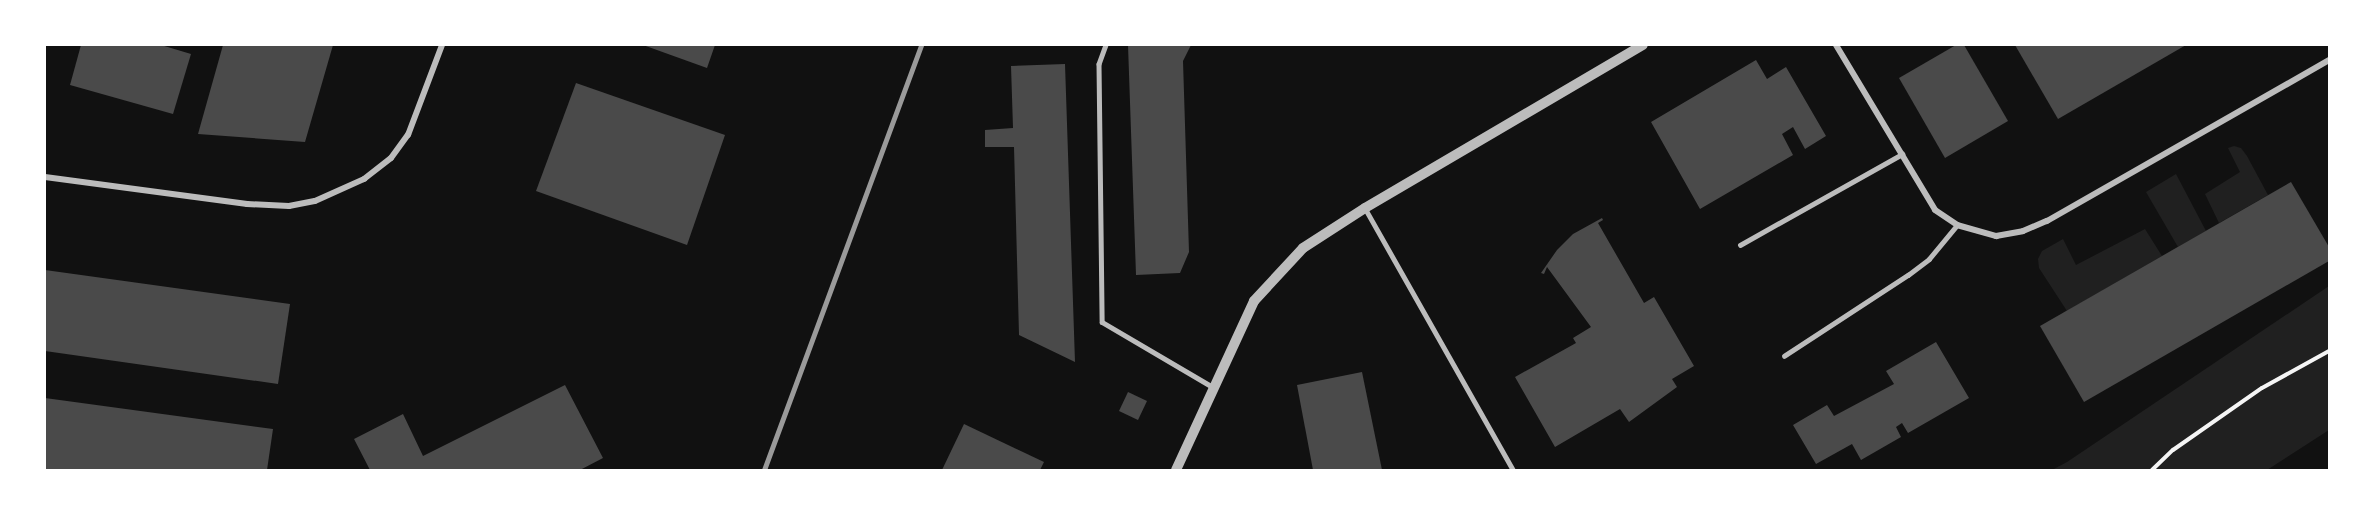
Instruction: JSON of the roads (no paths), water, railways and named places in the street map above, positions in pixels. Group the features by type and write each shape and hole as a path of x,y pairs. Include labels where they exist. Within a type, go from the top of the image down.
{"street":[{"path":"45,177 248,204 290,206 315,201 364,179 391,158 408,135 442,45"},
{"path":"1836,45 1935,210 1957,225 1996,236 2023,231 2047,221 2329,60"},
{"path":"1176,470 1254,301 1303,248 1365,208 1638,46"}],"lane":[{"path":"1106,45 1099,64 1102,322 1213,387"},
{"path":"1740,245 1902,154"},
{"path":"1365,208 1513,470"},
{"path":"1784,356 1908,275 1929,259 1957,225"}],"railway":[{"path":"764,470 921,45"}]}
